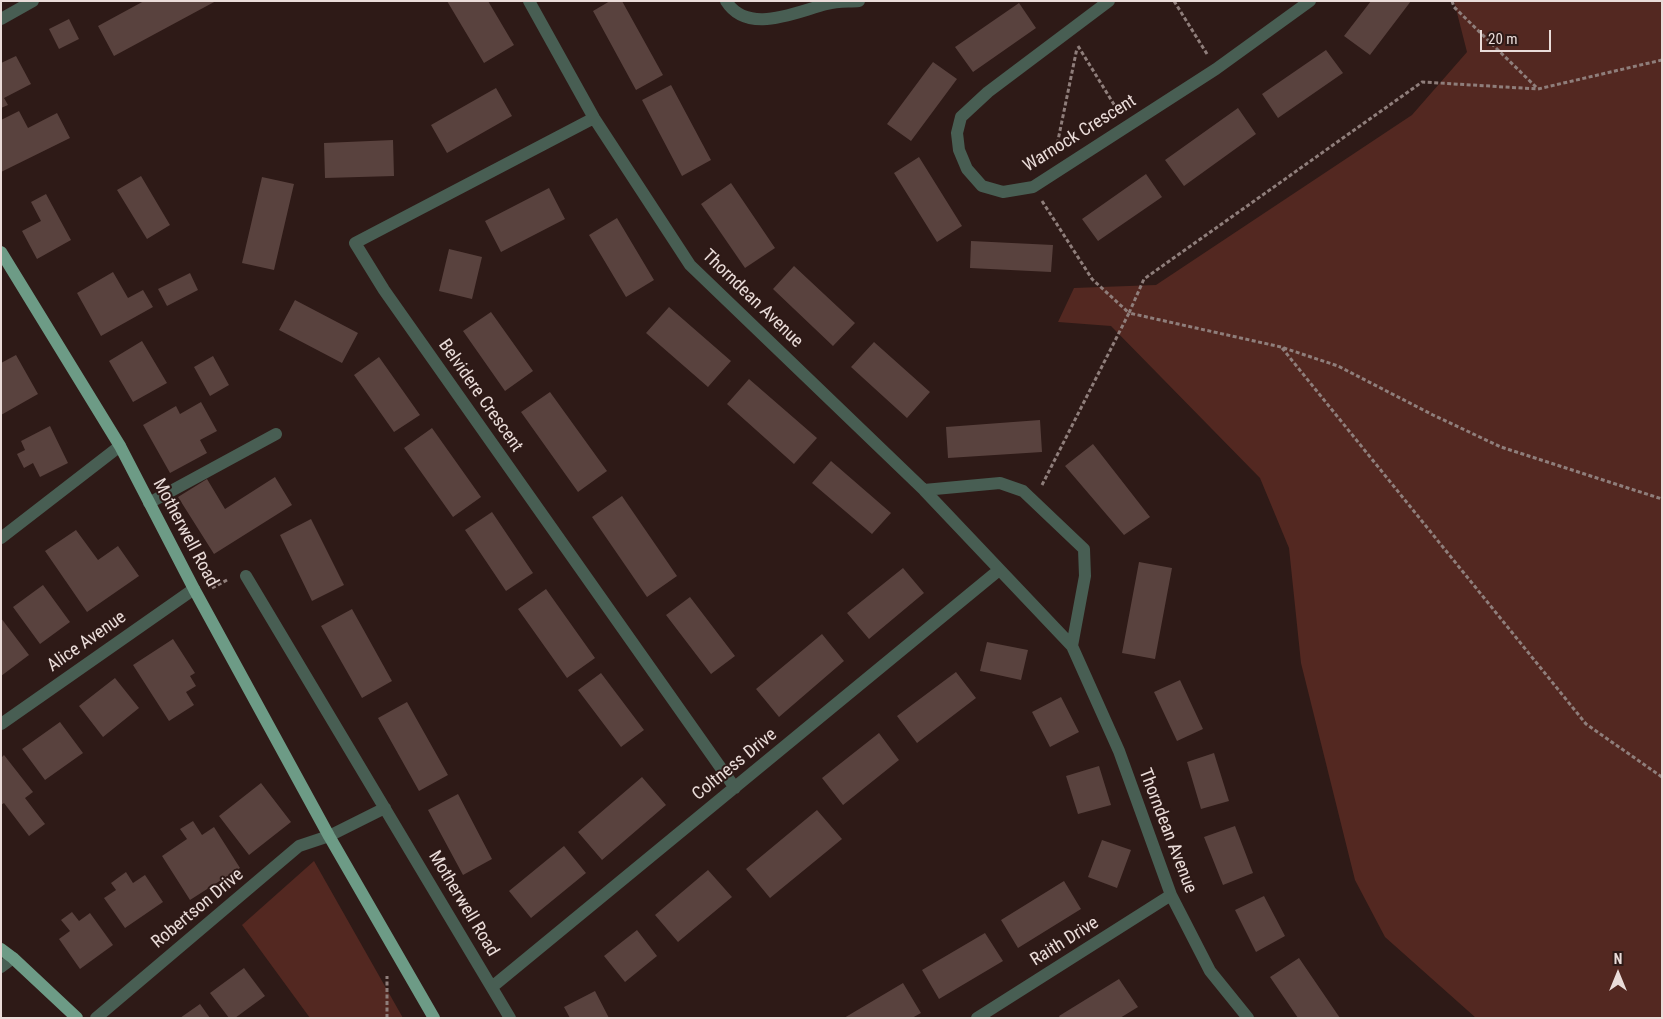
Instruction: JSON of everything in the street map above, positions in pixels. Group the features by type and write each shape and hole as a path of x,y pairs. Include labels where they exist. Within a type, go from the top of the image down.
{"main road":[{"name":"Motherwell Road","path":"1,252 120,446 196,592 329,836 434,1018"},
{"path":"1,949 13,958 76,1018"}],"street":[{"path":"1,19 33,1"},
{"name":"Thorndean Avenue","path":"529,1 594,118 690,265 924,490 1072,646 1119,751 1171,895 1210,972 1248,1018"},
{"path":"726,1 740,16 765,20 830,3 859,1"},
{"name":"Warnock Crescent","path":"1104,3 988,92 961,117 957,133 959,150 967,169 982,186 1003,192 1033,187 1216,69 1310,1"},
{"name":"Belvidere Crescent","path":"594,118 356,243 384,290 735,788"},
{"path":"149,503 276,434"},
{"path":"1,538 120,446"},
{"path":"924,490 1000,483 1023,491 1084,549 1085,576 1072,646"},
{"name":"Coltness Drive","path":"492,987 999,570"},
{"name":"Motherwell Road","path":"246,576 510,1018"},
{"name":"Alice Avenue","path":"1,724 196,592"},
{"path":"329,836 385,808"},
{"name":"Robertson Drive","path":"96,1018 299,846 329,836"},
{"name":"Raith Drive","path":"977,1018 1171,895"},
{"path":"1,967 13,958"}],"path":[{"path":"1174,1 1216,69"},
{"path":"1452,1 1454,6 1538,89"},
{"path":"1055,152 1083,21"},
{"path":"1078,45 1127,126"},
{"path":"1027,495 1043,484 1129,313 1144,279 1422,82 1538,89 1662,60"},
{"path":"1033,187 1092,279 1129,313 1281,347 1338,366 1433,415 1501,447 1662,499"},
{"path":"1281,347 1586,724 1662,777"},
{"path":"196,592 233,577 246,576"},
{"path":"387,1018 388,940"}],"shaded area":[{"path":"1454,1 1662,1 1662,1018 1476,1018 1385,937 1355,880 1301,663 1289,548 1260,478 1111,326 1058,322 1074,288 1156,285 1412,115 1467,52"},
{"path":"314,861 403,1018 310,1018 242,925"}],"building":[{"path":"144,1 216,1 114,56 98,26"},
{"path":"447,1 488,1 514,45 484,63"},
{"path":"610,1 622,1 663,75 636,90 593,11"},
{"path":"1371,1 1411,1 1370,55 1344,36"},
{"path":"1019,3 1036,28 973,72 955,47"},
{"path":"69,19 79,39 59,49 49,29"},
{"path":"1326,50 1343,73 1278,118 1262,94"},
{"path":"16,56 31,84 4,98 8,105 1,108 1,63"},
{"path":"933,62 957,79 911,141 887,124"},
{"path":"671,85 711,160 682,176 642,100"},
{"path":"496,88 512,116 447,153 431,125"},
{"path":"1238,108 1256,134 1184,186 1165,160"},
{"path":"19,111 28,128 57,113 70,138 1,172 1,120"},
{"path":"393,140 394,176 325,178 324,143"},
{"path":"919,157 962,226 937,242 894,173"},
{"path":"1146,174 1162,197 1098,241 1082,219"},
{"path":"141,176 170,225 147,239 117,190"},
{"path":"262,177 294,184 274,270 242,263"},
{"path":"731,183 775,248 745,268 701,204"},
{"path":"549,188 565,219 501,252 485,221"},
{"path":"46,194 71,240 37,259 22,231 41,221 31,202"},
{"path":"617,218 654,280 626,297 589,235"},
{"path":"971,241 1053,245 1051,272 970,268"},
{"path":"449,249 482,257 472,299 439,291"},
{"path":"794,266 855,323 833,346 773,289"},
{"path":"113,272 128,298 143,290 153,307 101,336 77,293"},
{"path":"190,273 198,290 167,306 158,289"},
{"path":"295,300 358,333 342,363 279,330"},
{"path":"669,307 731,361 708,387 646,333"},
{"path":"491,312 533,371 505,391 463,331"},
{"path":"142,341 167,383 133,402 109,361"},
{"path":"874,342 930,392 907,418 851,367"},
{"path":"16,355 38,394 1,415 1,363"},
{"path":"213,356 229,385 210,396 194,367"},
{"path":"379,357 420,415 394,432 354,375"},
{"path":"749,379 817,438 794,464 727,404"},
{"path":"550,392 607,471 578,492 521,412"},
{"path":"201,402 217,431 200,440 207,453 170,473 143,425 176,406 180,414"},
{"path":"1040,420 1042,452 948,458 946,427"},
{"path":"50,426 68,463 40,477 33,463 24,468 17,454 25,450 21,441"},
{"path":"432,428 481,497 453,517 404,448"},
{"path":"1093,444 1150,517 1124,535 1065,466"},
{"path":"831,461 891,513 872,534 812,483"},
{"path":"275,477 292,505 214,554 178,497 207,479 225,509"},
{"path":"622,496 677,576 647,597 592,517"},
{"path":"492,512 533,573 506,591 465,530"},
{"path":"311,519 344,585 312,601 280,535"},
{"path":"76,530 98,560 118,546 139,576 87,612 45,551"},
{"path":"1139,562 1172,568 1155,659 1122,653"},
{"path":"903,568 924,593 869,639 847,613"},
{"path":"43,585 70,622 40,644 13,607"},
{"path":"546,589 595,658 567,678 518,609"},
{"path":"690,597 735,656 711,674 666,615"},
{"path":"352,609 392,681 362,698 321,626"},
{"path":"1,618 29,655 1,676"},
{"path":"822,634 844,661 779,717 756,689"},
{"path":"173,639 195,673 190,676 196,686 186,692 194,705 169,721 133,665"},
{"path":"987,642 1028,650 1021,680 980,671"},
{"path":"956,672 976,698 917,743 897,716"},
{"path":"601,673 644,730 621,747 578,690"},
{"path":"115,678 139,708 103,737 79,706"},
{"path":"1180,680 1203,729 1177,741 1154,692"},
{"path":"1061,697 1079,732 1050,747 1032,712"},
{"path":"407,702 448,775 419,791 378,718"},
{"path":"60,722 83,753 45,780 22,749"},
{"path":"879,733 899,760 843,805 822,778"},
{"path":"1214,753 1229,801 1201,809 1187,762"},
{"path":"4,755 33,792 25,798 45,824 29,836 4,803 1,805 1,758"},
{"path":"1099,766 1111,805 1078,814 1066,776"},
{"path":"642,777 666,805 602,860 578,832"},
{"path":"261,783 291,822 249,855 219,816"},
{"path":"458,794 492,859 463,875 428,810"},
{"path":"817,810 842,839 770,898 746,869"},
{"path":"193,821 202,835 214,827 240,868 190,900 162,856 187,839 180,829"},
{"path":"1235,826 1253,873 1223,885 1204,837"},
{"path":"1102,840 1131,850 1117,888 1088,877"},
{"path":"564,846 586,873 531,918 509,891"},
{"path":"708,870 732,897 678,942 655,915"},
{"path":"126,872 133,883 145,875 163,902 125,928 104,898 116,890 111,883"},
{"path":"1064,881 1081,909 1018,948 1001,920"},
{"path":"1264,896 1285,936 1256,952 1235,910"},
{"path":"72,912 79,921 90,913 113,945 80,969 59,939 70,931 61,920"},
{"path":"637,930 657,956 625,982 604,956"},
{"path":"985,933 1003,961 939,999 922,970"},
{"path":"1299,958 1340,1018 1298,1018 1270,977"},
{"path":"244,968 265,996 235,1018 229,1018 210,993"},
{"path":"1119,979 1138,1007 1120,1018 1060,1018 1059,1016"},
{"path":"903,983 921,1013 912,1018 844,1018"},
{"path":"595,991 609,1018 570,1018 564,1007"},
{"path":"200,1004 210,1018 180,1018"}]}
